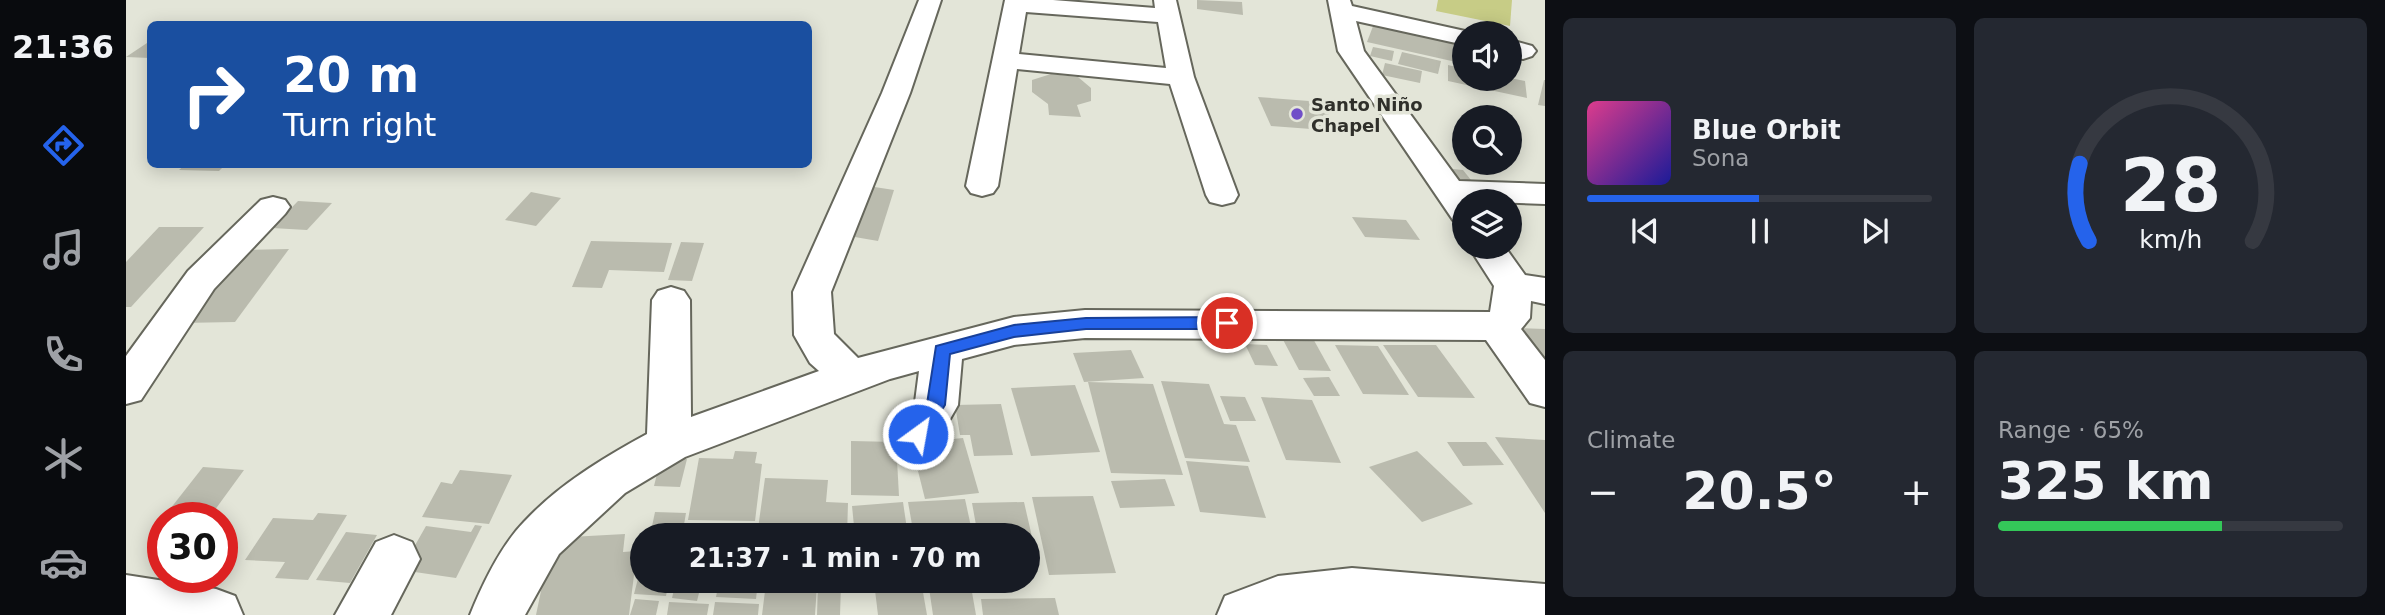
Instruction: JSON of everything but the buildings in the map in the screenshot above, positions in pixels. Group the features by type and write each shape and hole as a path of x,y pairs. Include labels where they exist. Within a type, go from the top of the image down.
{"street":[{"path":"852,376 824,352 814,334 812,292 896,93 930,0"},
{"path":"982,186 1003,60 1016,2 1166,8 1181,77 1222,195"},
{"path":"1452,35 1340,5 1351,51 1452,194"},
{"path":"1003,60 1181,77"},
{"path":"1522,196 1545,194"},
{"path":"126,388 201,280 273,207"},
{"path":"497,615 514,578 541,538 608,479 669,444 852,376 1014,331 1086,324 1497,326 1510,318 1529,289 1499,259"},
{"path":"669,444 671,300"},
{"path":"1497,326 1545,391"},
{"path":"918,434 936,405 942,351"},
{"path":"362,615 394,559"},
{"path":"1244,615 1270,602 1354,592 1545,610"},
{"path":"126,601 216,615"}],"green space":[{"path":"1438,0 1512,0 1510,21 1485,21 1436,11"}],"place":[{"name":"Santo Niño Chapel","path":"1297,114"}],"route":[{"path":"918,434 936,405 942,351 1014,331 1086,324 1227,323"}]}
